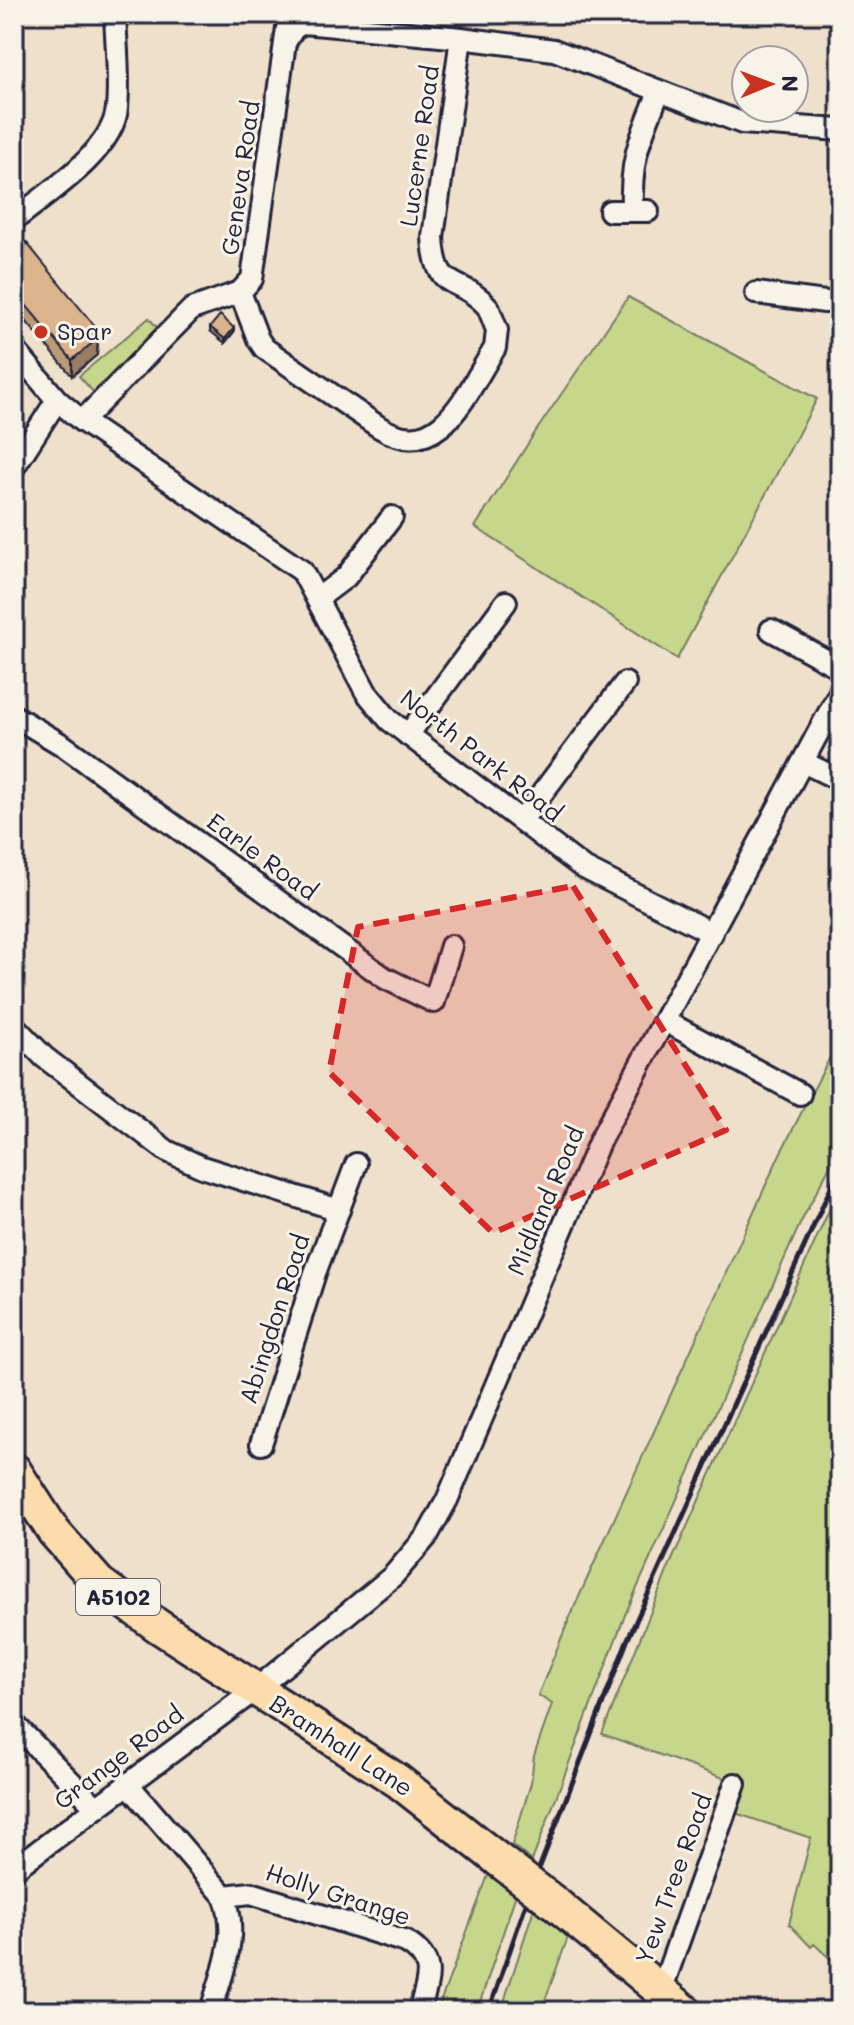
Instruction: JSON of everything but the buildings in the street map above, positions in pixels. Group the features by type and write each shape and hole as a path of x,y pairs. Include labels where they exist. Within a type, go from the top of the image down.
{"main road":[{"name":"Bramhall Lane","path":"14,1470 54,1532 99,1583 158,1626 398,1781 556,1904 673,2001"}],"street":[{"path":"14,220 96,151 108,137 117,110 115,14"},
{"name":"Geneva Road","path":"82,421 192,309 240,292 255,273 289,14"},
{"path":"286,41 294,28 304,23 554,50 742,123 840,130"},
{"name":"Lucerne Road","path":"240,292 264,348 379,427 396,436 413,439 431,434 446,424 495,348 498,337 488,307 443,278 434,252 433,237 461,38"},
{"path":"610,211 640,211 631,182 635,152 659,92"},
{"path":"756,293 825,302 840,301"},
{"name":"North Park Road","path":"14,349 57,400 82,421 302,571 366,692 377,709 408,735 582,867 712,933"},
{"path":"14,467 57,400"},
{"path":"317,599 346,577 392,517"},
{"path":"408,735 506,602"},
{"path":"771,630 840,668"},
{"path":"522,820 625,683"},
{"name":"Midland Road","path":"255,1690 393,1576 427,1536 447,1500 600,1140 840,692"},
{"name":"Earle Road","path":"14,716 64,746 385,978 414,994 434,1002 451,946"},
{"path":"803,762 840,780"},
{"path":"665,1021 800,1094"},
{"name":"Abingdon Road","path":"14,1026 44,1057 167,1151 202,1167 339,1210"},
{"name":"Abingdon Road","path":"261,1444 315,1273 356,1164"},
{"name":"Grange Road","path":"14,1869 255,1690"},
{"path":"14,1724 96,1807"},
{"path":"127,1783 224,1896 231,1918 232,1941 211,2011"},
{"name":"Yew Tree Road","path":"673,2001 735,1784"},
{"name":"Holly Grange","path":"224,1896 251,1893 406,1942 419,1949 428,1968 429,1979 419,2011"}],"highlighted area":[{"path":"573,886 726,1130 493,1233 329,1072 358,927"}],"green space":[{"path":"628,297 817,399 677,659 475,527"},
{"path":"149,318 159,330 95,394 79,376"},
{"path":"840,1038 840,1146 800,1224 625,1615 532,1861 512,1845 531,1783 534,1756 552,1704 538,1695 572,1612 779,1156"},
{"path":"840,1186 840,1958 836,1964 814,1944 811,1947 789,1924 811,1838 729,1811 732,1781 602,1734 668,1569"},
{"path":"490,1870 517,1891 477,2011 437,2011"},
{"path":"535,1905 571,1929 541,2011 501,2011"}],"railway":[{"path":"489,2011 530,1892 627,1641 840,1167"}],"place":[{"name":"Spar","path":"41,332"}]}
